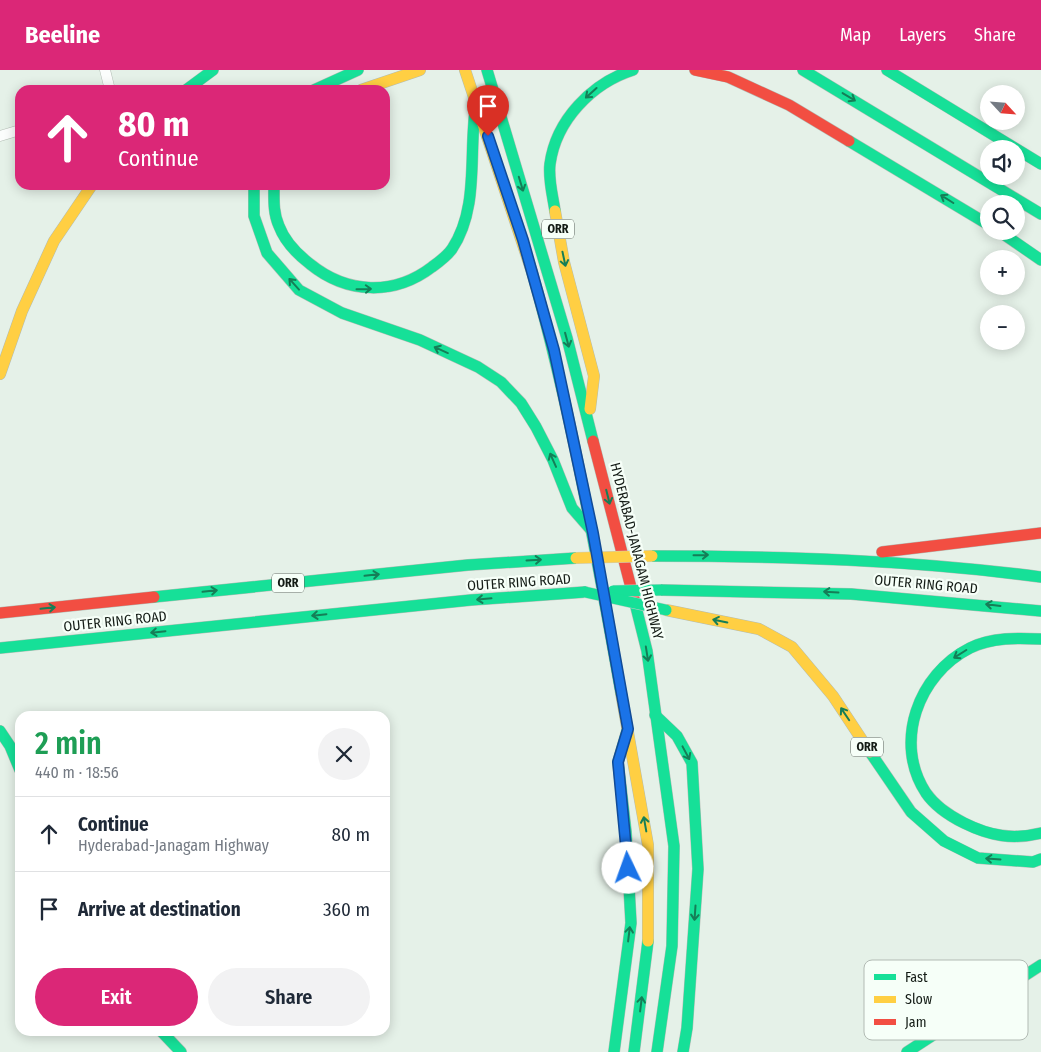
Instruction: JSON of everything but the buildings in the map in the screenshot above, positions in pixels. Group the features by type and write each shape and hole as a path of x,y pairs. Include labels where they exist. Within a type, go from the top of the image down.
{"main road":[{"path":"192,85 212,70"},
{"path":"325,85 358,70"},
{"path":"376,85 420,70"},
{"path":"466,70 523,240 554,350 593,533 648,845 648,941 634,1052"},
{"name":"HYDERABAD-JANAGAM HIGHWAY","path":"487,70 567,338 647,651 674,846 672,946 657,1052"},
{"name":"ORR","path":"588,421 594,376 564,262 553,199 550,165 558,134 573,111 593,90 614,76 633,70"},
{"path":"696,70 728,77 789,105"},
{"path":"742,70 789,105 980,220"},
{"path":"886,70 1041,164"},
{"path":"805,71 1041,214"},
{"path":"274,190 275,219 290,248 319,274 353,289 389,288 425,275 452,249 469,211 472,168 472,123 476,102"},
{"path":"0,374 22,311 54,240 89,190"},
{"path":"254,190 254,216 267,253 299,290 342,313 420,340 462,359 501,382 520,403 536,427 553,460 572,508 593,533"},
{"path":"1012,240 1041,260"},
{"path":"831,558 1041,534"},
{"name":"OUTER RING ROAD","path":"0,613 468,566 576,558 652,556 831,558 920,563 1041,577"},
{"name":"OUTER RING ROAD","path":"0,648 471,600 585,592 758,590 868,594 966,602 1041,612"},
{"name":"ORR","path":"585,592 759,629 792,647 833,696 910,812 944,841 978,858 1033,862 1041,859"},
{"path":"1041,639 1001,640 970,648 944,666 929,683 914,715 911,740 915,768 927,794 949,816 987,834 1018,839 1041,833"},
{"path":"655,715 677,736 692,763 698,869 687,1028 683,1052"},
{"path":"614,1052 630,922 626,832 618,762 628,729"},
{"path":"0,731 15,758"},
{"path":"1028,973 1041,965"},
{"path":"166,1036 181,1052"},
{"path":"907,1052 925,1040"}],"street":[{"path":"105,70 109,85"},
{"path":"0,136 15,132"}],"traffic: fast":[{"path":"193,85 213,70"},
{"path":"325,85 358,70"},
{"path":"487,70 567,338 593,441"},
{"path":"555,211 550,182 550,164 554,148 568,118 590,94 618,76 633,70"},
{"path":"803,70 1041,214"},
{"path":"887,70 1041,164"},
{"path":"274,190 275,211 282,232 292,247 310,264 324,274 355,286 371,288 402,283 417,276 443,259 452,249 461,233 470,197 476,104"},
{"path":"849,141 980,220"},
{"path":"254,190 254,216 267,253 299,290 342,313 420,340 478,367 501,382 521,403 536,427 553,460 572,508 592,531"},
{"path":"1012,240 1041,260"},
{"path":"532,272 571,429 621,693"},
{"path":"652,556 847,560 993,571 1041,577"},
{"path":"154,597 468,565 576,558"},
{"path":"661,590 851,594 1041,611"},
{"path":"613,591 661,590"},
{"path":"0,648 471,600 585,592"},
{"path":"585,592 666,610"},
{"path":"635,603 647,651 674,846 672,946 657,1052"},
{"path":"1041,639 996,640 978,644 952,660 937,675 925,692 916,711 912,732 912,753 916,773 926,793 938,806 964,823 992,834 1021,836 1041,833"},
{"path":"655,715 677,736 692,763 698,869 687,1028 683,1052"},
{"path":"0,731 15,758"},
{"path":"614,1052 631,923 626,832 618,762 627,731"},
{"path":"870,752 911,812 944,841 978,858 1033,862 1041,859"},
{"path":"634,1052 648,941"},
{"path":"1028,973 1041,965"},
{"path":"166,1036 181,1052"},
{"path":"907,1052 925,1040"}],"traffic: slow":[{"path":"376,85 420,70"},
{"path":"465,70 532,272"},
{"path":"0,374 22,311 54,241 89,190"},
{"path":"555,211 564,262 594,376 590,409"},
{"path":"576,558 652,556"},
{"path":"666,610 759,629 792,647 833,696 870,752"},
{"path":"621,693 648,845 648,941"}],"traffic: jam":[{"path":"695,70 728,77 789,105 849,141"},
{"path":"593,441 635,603"},
{"path":"882,552 1041,533"},
{"path":"0,613 154,597"}],"route":[{"path":"488,136 523,240 554,350 593,533 628,729 618,762 628,868"}]}
